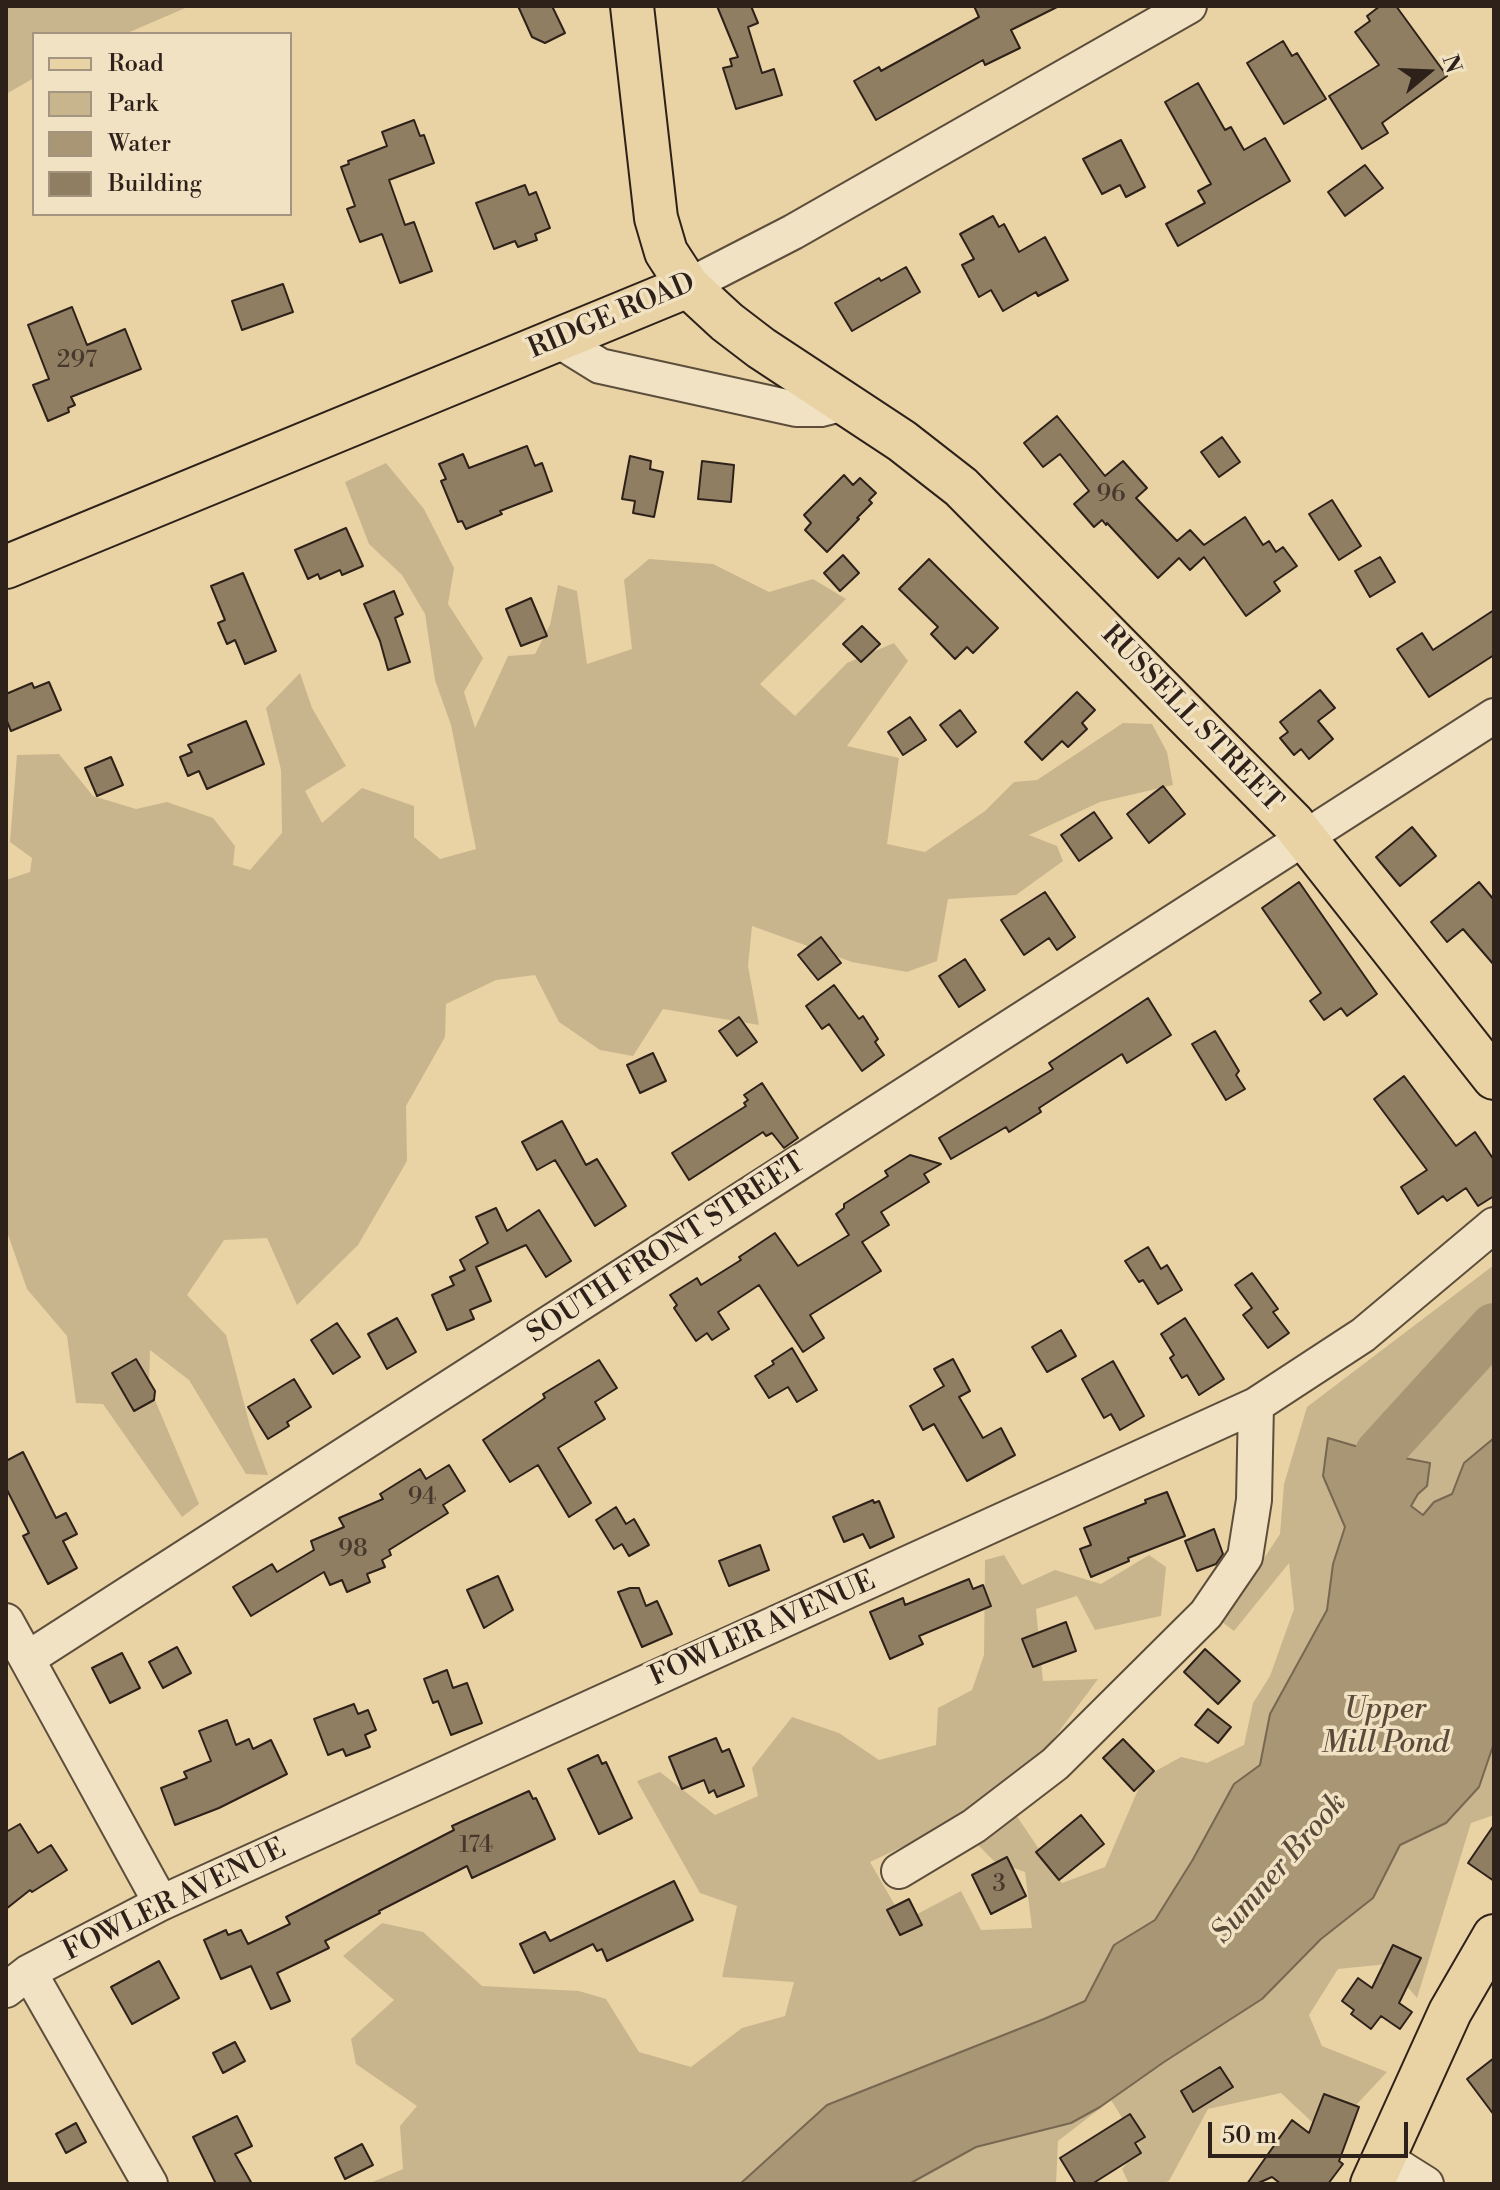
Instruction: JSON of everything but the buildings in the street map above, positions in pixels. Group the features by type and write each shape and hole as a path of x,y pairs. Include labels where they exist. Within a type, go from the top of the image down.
{"main road":[{"name":"RUSSELL STREET","path":"632,6 656,218 666,252 688,286 761,348 932,463 971,496 1307,838 1494,1078"},
{"name":"RIDGE ROAD","path":"6,567 688,286"},
{"path":"1378,2170 1450,2012 1494,1936"}],"street":[{"name":"RIDGE ROAD","path":"688,286 793,232 1189,6"},
{"path":"558,340 584,359 619,371 796,409 821,409 845,403"},
{"name":"SOUTH FRONT STREET","path":"27,1659 1494,716"},
{"name":"FOWLER AVENUE","path":"18,1981 161,1903 1256,1405 1363,1335 1494,1225"},
{"path":"899,1871 974,1826 1055,1764 1206,1614 1245,1557 1254,1500 1256,1405"},
{"path":"6,1621 161,1903"},
{"path":"18,1981 150,2184"},
{"path":"1378,2170 1426,2184"}],"green space":[{"path":"6,6 190,6 130,32 32,32 32,79 6,94"},
{"path":"386,463 424,509 454,568 448,604 483,658 464,692 475,728 508,656 535,654 550,625 558,585 577,591 587,664 632,649 624,580 649,559 713,564 769,592 813,579 846,599 760,684 795,716 847,663 894,643 908,661 847,746 899,758 887,844 925,852 985,811 1014,782 1037,780 1123,723 1152,724 1167,752 1173,785 1100,802 1029,835 1057,846 1063,861 1016,895 948,899 937,961 907,972 852,962 752,926 748,966 759,1025 663,1009 633,1056 600,1050 559,1022 535,975 496,980 446,1004 445,1037 406,1106 407,1161 358,1245 297,1305 267,1238 224,1240 187,1295 226,1335 250,1426 268,1475 246,1474 189,1380 150,1350 149,1386 199,1504 182,1517 103,1404 76,1403 67,1336 27,1289 6,1229 6,880 30,872 32,858 10,842 17,755 59,754 93,796 136,809 167,802 213,818 235,846 233,865 250,870 282,833 281,770 266,708 300,673 312,708 346,766 305,791 322,823 362,788 414,806 414,837 440,859 476,849 451,725 435,680 425,614 402,575 369,544 345,482"},
{"path":"1494,1265 1494,1815 1471,1823 1417,1998 1388,1964 1338,1969 1309,2015 1322,2046 1387,2072 1327,2136 1281,2093 1208,2109 1169,2181 1129,2184 1122,2169 1140,2147 1111,2100 1058,2141 1056,2184 909,2184 976,2147 1071,2123 827,2105 740,2184 368,2184 403,2169 400,2126 417,2106 356,2064 351,2039 394,2000 343,1956 382,1923 423,1932 482,1986 579,1991 606,1999 639,2052 691,2067 742,2028 785,2016 794,1982 722,1977 737,1906 700,1893 637,1781 660,1772 715,1815 758,1796 752,1768 792,1717 839,1733 879,1760 936,1745 938,1708 972,1690 984,1655 985,1560 1004,1555 1022,1585 1055,1570 1101,1584 1149,1555 1166,1567 1161,1616 1095,1630 1077,1596 1036,1609 1043,1681 1098,1679 1049,1745 953,1823 870,1862 904,1921 961,1891 981,1930 1032,1928 1025,1872 994,1861 973,1840 1014,1812 1062,1883 1105,1867 1143,1778 1181,1757 1207,1763 1244,1745 1253,1703 1270,1676 1294,1609 1289,1563 1234,1631 1222,1622 1280,1534 1284,1484 1307,1407"}],"water":[{"name":"Upper Mill Pond","path":"1328,1438 1379,1453 1430,1463 1427,1486 1411,1506 1423,1515 1434,1502 1452,1494 1464,1463 1494,1438 1494,1743 1479,1787 1446,1823 1400,1845 1373,1898 1321,1939 1262,1999 1071,2123 976,2147 909,2184 740,2184 827,2105 1085,2001 1114,1945 1155,1920 1234,1784 1260,1765 1270,1714 1327,1610 1333,1564 1345,1527 1323,1476"}],"waterway":[{"name":"Sumner Brook","path":"1376,1517 1379,1453 1494,1327"}]}
